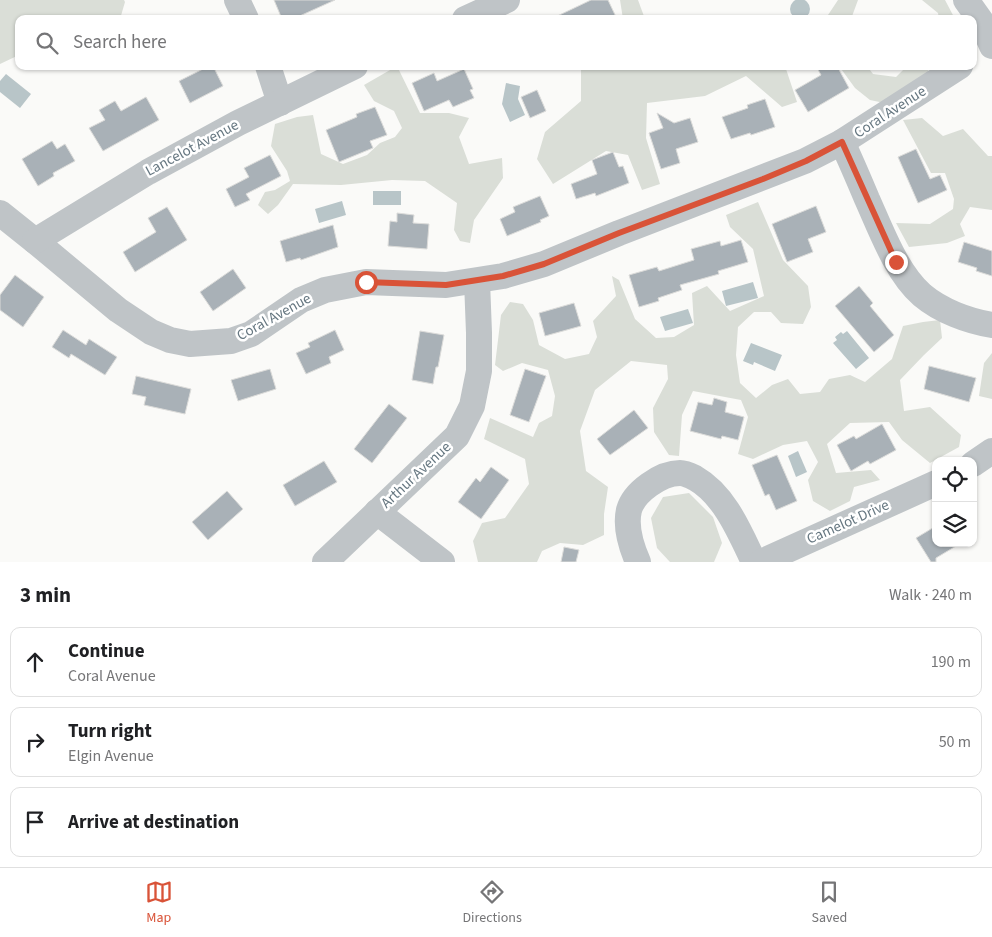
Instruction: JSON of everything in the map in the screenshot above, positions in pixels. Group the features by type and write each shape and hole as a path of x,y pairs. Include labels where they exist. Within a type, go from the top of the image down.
{"street":[{"path":"237,0 244,15"},
{"path":"474,15 508,0"},
{"path":"966,0 977,15"},
{"path":"977,15 992,46 977,55"},
{"path":"269,70 280,103"},
{"name":"Lancelot Avenue","path":"35,240 148,172 238,123 347,70"},
{"name":"Coral Avenue","path":"0,213 35,240 86,285 151,332 170,340 190,344 231,341 251,334 301,300 325,290 366,282 446,285 476,281 544,264 628,229 806,161 842,142 954,70"},
{"path":"842,142 889,248 896,262 910,280 922,294 942,308 980,323 992,325"},
{"name":"Arthur Avenue","path":"325,562 457,436 472,406 479,371 476,281"},
{"path":"977,461 992,451"},
{"path":"638,562 628,534 630,509 641,490 661,478 680,473 694,478 710,490 738,528 754,562"},
{"name":"Camelot Drive","path":"761,562 932,485"},
{"path":"377,512 442,562"}],"shaded area":[{"path":"0,0 124,0 121,15 15,15 15,57 0,64"},
{"path":"620,0 638,0 644,15 622,15"},
{"path":"796,0 804,0 810,9 808,15 792,15 791,13 791,5"},
{"path":"838,0 858,0 852,15 828,15"},
{"path":"922,0 945,0 953,15 938,15"},
{"path":"390,70 399,70 420,113 449,113 469,118 459,137 469,164 502,158 503,178 474,220 470,243 460,241 454,230 457,203 425,181 392,180 341,185 293,184 278,205 268,214 258,205 265,192 275,190 290,181 287,171 271,146 275,124 297,117 313,115 321,154 343,164 367,155 380,143 395,137 402,128 394,111 374,101 364,85"},
{"path":"581,70 786,70 797,102 782,107 746,76 705,96 647,103 646,138 660,184 642,190 628,155 606,151 553,184 537,159 545,132 581,101"},
{"path":"842,70 870,70 873,74 896,77 903,70 928,70 929,73 889,104 870,100 855,88"},
{"path":"6,74 31,94 20,108 0,92 0,81"},
{"path":"506,83 520,86 518,99 525,115 510,122 502,104"},
{"path":"922,118 943,136 963,129 988,156 992,156 992,210 970,207 960,224 965,236 947,243 909,247 896,223 930,224 953,209 954,199 945,173 931,173 903,120"},
{"path":"373,191 401,191 401,205 373,205"},
{"path":"342,201 346,215 319,223 315,209"},
{"path":"758,202 783,260 808,286 811,307 803,324 781,323 771,312 754,312 738,327 736,355 740,383 756,398 772,385 788,379 800,394 820,392 829,379 850,375 865,382 892,359 903,326 940,320 942,338 900,380 904,411 930,407 961,435 959,447 941,457 932,457 932,462 930,463 902,440 889,422 850,423 827,444 836,473 871,470 880,480 854,487 850,501 830,511 813,501 808,480 818,462 807,441 783,445 753,459 738,454 748,417 741,400 693,391 682,415 679,456 669,455 654,432 653,408 668,379 667,365 631,361 595,390 580,431 586,471 608,487 604,514 604,535 583,545 560,543 542,551 537,562 478,562 473,541 482,523 505,518 529,484 525,459 484,439 490,418 533,437 539,423 552,416 555,396 548,370 522,363 503,371 495,365 501,315 510,302 523,304 533,320 539,345 565,359 589,354 597,337 593,321 616,296 612,276 619,280 635,319 656,338 674,337 694,325 692,293 707,286 730,311 764,296 753,249 730,227 726,215"},
{"path":"753,282 758,298 726,306 722,291"},
{"path":"688,309 693,323 665,331 660,317"},
{"path":"847,331 869,358 856,369 833,343 837,340 835,337 841,332 843,334"},
{"path":"751,343 782,355 775,371 754,362 753,365 743,361"},
{"path":"992,353 992,399 979,396 984,363"},
{"path":"798,451 807,472 796,477 788,456"},
{"path":"689,493 713,517 722,543 714,562 670,562 657,548 651,518 663,497"}],"building":[{"path":"274,0 335,0 302,15 280,15"},
{"path":"591,0 608,0 615,15 559,15"},
{"path":"201,70 215,70 223,86 190,103 179,81"},
{"path":"464,70 473,89 470,90 474,98 453,107 449,100 424,111 412,83 434,73 437,81"},
{"path":"818,70 839,70 849,88 808,112 795,90 821,75"},
{"path":"537,90 546,111 530,118 521,97"},
{"path":"146,97 159,120 103,151 89,128 105,120 99,110 115,101 121,111"},
{"path":"765,99 775,127 731,139 722,117 748,108 747,105"},
{"path":"375,107 387,135 370,141 373,148 339,162 326,130 357,117 356,114"},
{"path":"657,113 674,123 690,118 698,142 676,149 680,163 661,169 649,133 663,128"},
{"path":"52,141 57,149 65,144 75,161 53,173 54,176 38,186 22,159"},
{"path":"916,149 930,179 940,175 947,190 918,203 898,157"},
{"path":"613,152 619,167 623,166 629,183 596,196 595,193 576,199 571,184 597,174 592,160"},
{"path":"270,155 281,176 246,194 250,200 235,207 226,189 249,177 244,168"},
{"path":"540,196 549,216 540,220 541,222 507,236 500,219 515,212 513,207"},
{"path":"816,206 826,232 808,239 813,252 787,262 772,224"},
{"path":"167,207 187,240 135,272 123,252 156,232 148,218"},
{"path":"397,213 414,215 413,223 429,224 427,249 388,246 390,221 397,222"},
{"path":"333,225 338,247 301,260 300,258 286,262 280,241"},
{"path":"741,240 748,262 718,271 719,274 680,285 682,290 658,298 659,301 639,307 629,275 657,267 659,271 694,260 691,249 720,241 721,246"},
{"path":"964,242 992,251 992,276 976,271 977,268 958,262"},
{"path":"233,269 246,288 213,311 200,292"},
{"path":"15,275 44,297 23,327 0,310 0,295"},
{"path":"859,286 873,303 870,306 894,335 874,352 835,306"},
{"path":"574,303 581,326 545,336 539,313"},
{"path":"63,330 86,345 89,339 117,357 105,375 71,354 69,358 52,347"},
{"path":"335,330 344,350 329,357 331,363 306,374 296,353 310,347 308,343"},
{"path":"420,331 444,335 433,384 412,380"},
{"path":"929,366 976,378 969,402 924,389"},
{"path":"270,369 276,389 238,401 231,380"},
{"path":"525,369 546,376 529,422 510,415"},
{"path":"136,376 191,389 185,414 144,405 146,397 132,394"},
{"path":"714,398 727,402 725,412 744,417 738,440 722,436 721,439 690,431 698,402 712,405"},
{"path":"389,404 407,418 372,463 354,449"},
{"path":"634,410 648,428 610,455 597,439"},
{"path":"882,424 896,450 870,464 868,461 851,471 837,445 854,436 856,439"},
{"path":"777,455 797,501 776,510 769,494 765,496 752,465"},
{"path":"324,461 337,482 295,506 283,485"},
{"path":"491,467 509,480 481,519 458,502 476,478 480,482"},
{"path":"227,491 243,509 208,540 192,522"},
{"path":"932,528 932,547 954,547 936,558 936,562 931,562 916,538"},
{"path":"564,547 579,550 576,562 561,562"}],"route":[{"path":"366,282 446,285 503,276 544,264 619,233 763,179 806,161 842,142 896,262"}]}
